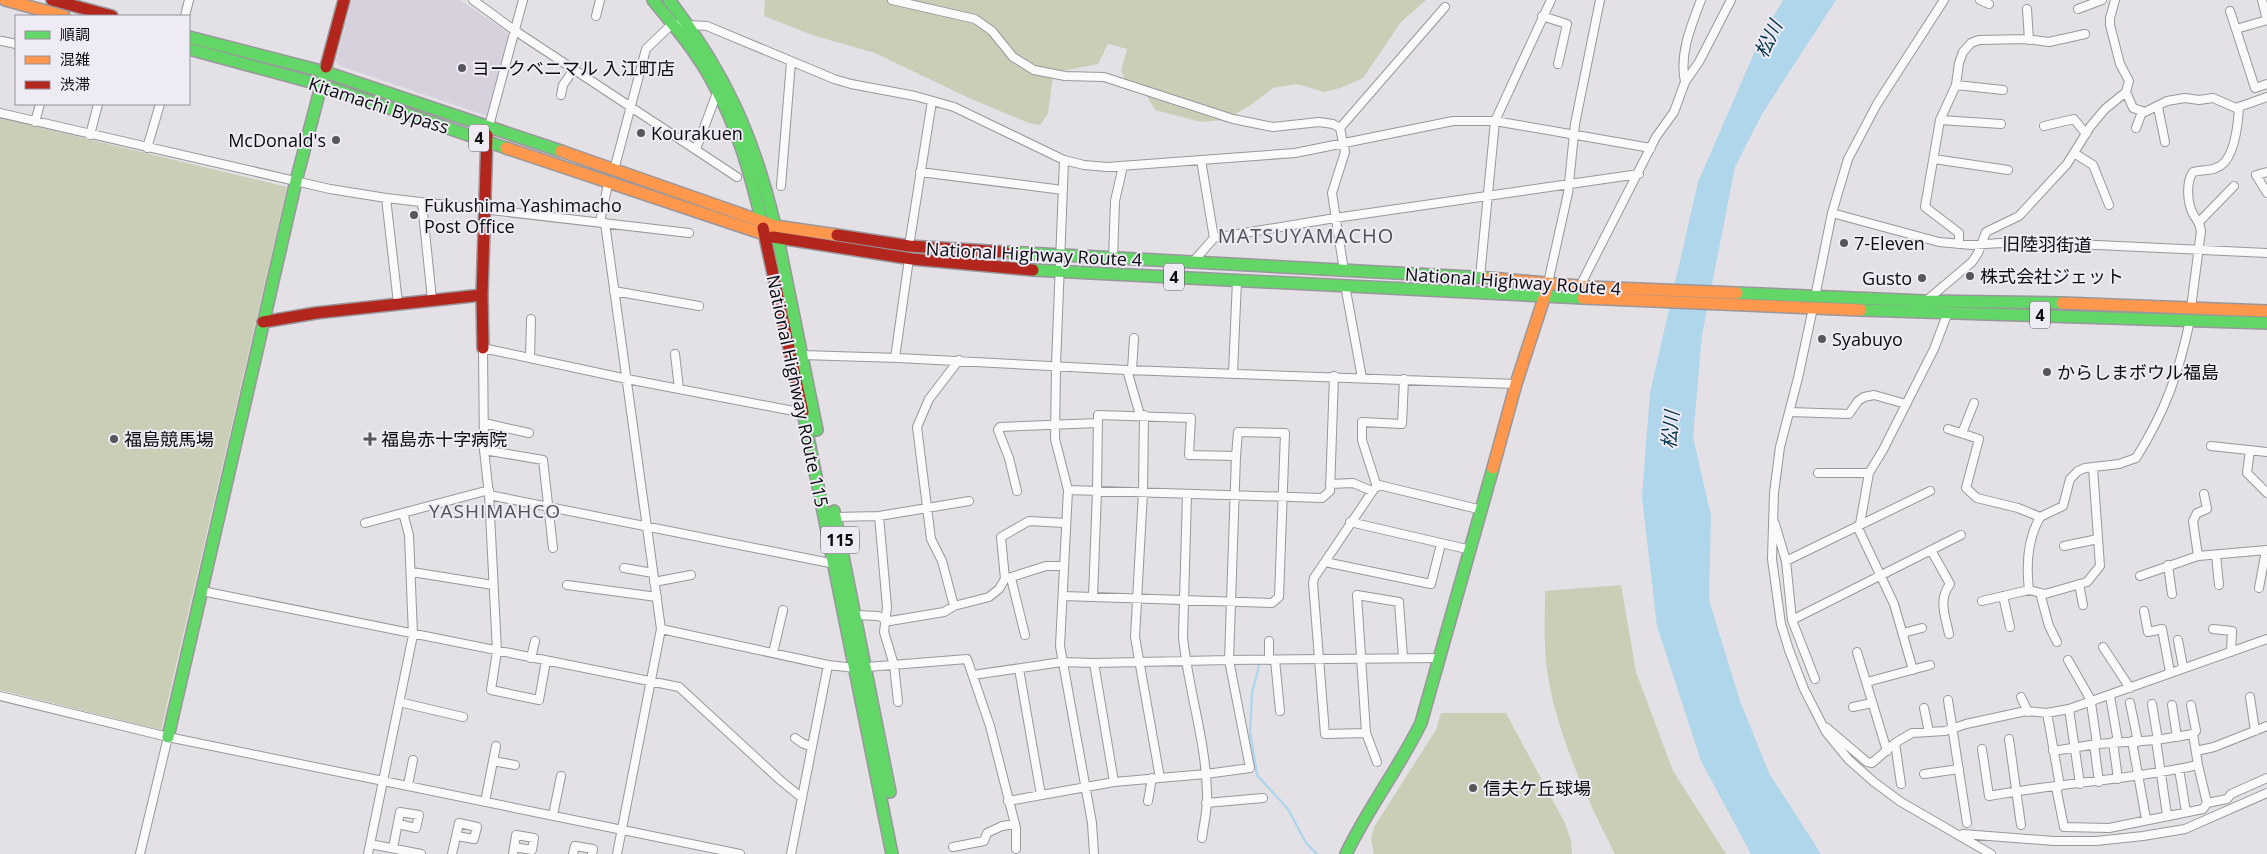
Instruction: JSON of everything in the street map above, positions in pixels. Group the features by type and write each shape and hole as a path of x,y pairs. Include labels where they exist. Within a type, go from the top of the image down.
{"main road":[{"path":"6,0 60,15"},
{"path":"52,0 67,2 109,15"},
{"path":"168,737 262,322 296,181 344,0"},
{"name":"National Highway Route 115","path":"653,0 701,62 718,92 746,157 835,517 839,563 856,615 860,668 892,854"},
{"name":"National Highway Route 115","path":"669,0 690,25 711,55 752,140 778,238 802,355 808,412 860,668 902,854"},
{"name":"Kitamachi Bypass","path":"190,37 325,72 489,126 762,222"},
{"name":"Kitamachi Bypass","path":"190,49 322,85 486,140 608,184 766,236"},
{"path":"483,348 484,208 486,140 489,126"},
{"name":"National Highway Route 4","path":"762,222 775,226 909,246 1113,259 1480,277 1547,289 1585,299 1808,309 2267,323"},
{"name":"National Highway Route 4","path":"766,236 826,248 908,259 1059,272 1345,285 1547,289 1584,286 1925,301 2049,302 2267,311"},
{"path":"1346,854 1361,824 1408,750 1421,723 1516,384 1547,289"},
{"path":"262,322 398,303 482,294"}],"street":[{"path":"185,15 189,0"},
{"path":"473,0 486,4 514,30 737,177"},
{"path":"489,126 522,0"},
{"path":"596,16 600,0"},
{"path":"892,0 975,19 992,31 1013,57 1034,70 1065,76 1104,77 1233,119 1273,127 1319,122 1333,124 1340,128 1345,152 1332,193 1344,271"},
{"path":"1480,277 1486,196 1495,121 1551,0"},
{"path":"1547,289 1568,193 1574,135 1600,0"},
{"path":"1685,82 1682,70 1684,53 1701,0"},
{"path":"1584,286 1651,148 1674,112 1685,82 1699,62 1731,0"},
{"path":"1944,0 1877,104 1852,151 1832,213 1808,309 1790,412 1778,465 1774,493 1772,559 1781,624 1804,689 1823,725 1849,760 1874,782 1928,819 1965,835 2054,841 2096,841 2143,836 2185,829 2267,793"},
{"path":"1980,0 1989,4"},
{"path":"2078,9 2102,0"},
{"path":"1925,301 1972,262 1978,253 1986,232 2019,216 2067,164 2105,109 2126,92 2129,82 2120,64 2110,25 2115,0"},
{"path":"2236,30 2267,20 2262,0"},
{"path":"64,15 67,2"},
{"path":"1340,128 1445,7"},
{"path":"2027,9 2030,40"},
{"path":"2230,11 2255,88 2267,84"},
{"path":"1542,16 1567,24 1558,64"},
{"path":"614,170 646,49 672,24 707,26 791,62 851,84 932,101 980,118 1064,160 1084,165 1123,166 1295,153 1453,121 1495,121 1651,148"},
{"path":"1959,244 1959,233 1925,206 1940,120 1956,85 1963,52 1971,43 1979,40 2049,42 2085,34"},
{"path":"2,41 15,44"},
{"path":"781,186 791,62"},
{"path":"561,95 564,85 574,69"},
{"path":"1956,85 2003,90"},
{"path":"696,149 718,92"},
{"path":"2126,92 2133,108 2142,112 2174,100 2213,98 2227,106 2239,108 2267,97"},
{"path":"909,246 932,101"},
{"path":"35,122 40,105"},
{"path":"90,135 98,105"},
{"path":"148,148 160,105"},
{"path":"2158,107 2165,142"},
{"path":"2191,308 2201,231 2200,221 2193,214 2190,204 2188,180 2193,172 2217,168 2223,164 2234,143 2239,108"},
{"path":"2136,128 2142,112"},
{"path":"0,113 296,181 386,198 690,233"},
{"path":"2044,126 2074,119 2086,134"},
{"path":"1940,120 2000,124"},
{"path":"2074,152 2093,166 2110,205"},
{"path":"1934,159 2008,170"},
{"path":"1064,160 1055,424 1055,439 1068,490 1060,646 1092,823 1094,854"},
{"path":"1201,160 1214,238"},
{"path":"1113,259 1115,201 1123,166"},
{"path":"920,172 1063,190"},
{"path":"2267,172 2256,175 2267,193"},
{"path":"1192,263 1214,238 1335,218 1639,174"},
{"path":"608,184 602,223 627,379 661,629 617,854"},
{"path":"2200,221 2234,186"},
{"path":"386,198 398,303"},
{"path":"422,203 432,299"},
{"name":"旧陸羽街道","path":"1832,213 1940,242 1959,244 1981,243 2267,253"},
{"path":"895,358 908,259"},
{"path":"1233,373 1237,280"},
{"path":"1345,285 1362,378"},
{"path":"614,291 699,306"},
{"path":"1913,670 1894,604 1858,525 1868,473 1883,450 1934,349 1948,312"},
{"path":"530,358 531,319"},
{"path":"2029,590 2027,560 2032,536 2040,517 2063,506 2066,490 2073,475 2085,468 2119,464 2136,458 2174,385 2190,320"},
{"path":"1134,338 1129,370 1142,415 1143,492 1135,637 1160,778"},
{"path":"546,661 539,700 491,690 497,650 489,492 484,450 483,348 627,379 808,412"},
{"path":"675,354 679,389"},
{"path":"802,355 959,360 1129,370 1516,384"},
{"path":"954,606 942,561 932,539 917,427 929,399 959,360"},
{"path":"1068,490 1322,498 1330,492 1334,376"},
{"path":"1374,489 1362,440 1362,422 1402,424 1404,379"},
{"path":"1790,412 1849,414 1858,401 1874,396 1906,404"},
{"path":"1962,433 1974,403"},
{"path":"1093,597 1098,416 1142,415 1191,418 1190,455 1236,456"},
{"path":"484,423 529,433"},
{"path":"1017,491 1009,458 998,430 1000,427 1098,424"},
{"path":"1948,429 1979,439 1966,488 1977,498 2018,508 2040,517"},
{"path":"1008,801 1114,782 1250,768 1229,660 1232,602 1234,496 1238,432 1285,433 1279,597 1272,603 1232,602 1183,600 1137,600 1063,596"},
{"path":"2211,446 2267,452"},
{"path":"484,450 544,460 553,548"},
{"path":"2250,450 2247,474 2267,493"},
{"path":"1982,601 2029,590 2044,594 2087,582 2100,566 2093,468"},
{"path":"1818,473 1868,473"},
{"path":"1330,484 1354,483 1374,489"},
{"path":"1366,733 1325,734 1314,578 1350,522 1374,489 1380,485 1482,510"},
{"path":"365,523 489,492 548,508 647,525 839,563"},
{"path":"1786,561 1930,492"},
{"path":"2198,556 2192,522 2197,513 2207,510 2204,494"},
{"path":"1187,495 1183,637 1185,660 1206,774 1206,803 1202,838"},
{"path":"835,517 879,516 969,501"},
{"path":"368,854 413,635 410,536 403,513"},
{"path":"879,516 887,607 884,632 894,665 898,702"},
{"path":"1025,635 1008,578 1001,537 1029,521 1065,523"},
{"path":"1350,522 1471,550"},
{"path":"1774,522 1786,561 1792,620 1815,679"},
{"path":"1792,620 1961,535"},
{"path":"2064,546 2098,540"},
{"path":"1324,562 1431,584 1441,544"},
{"path":"1931,550 1950,584 1943,593 1949,634"},
{"path":"2140,576 2198,556 2266,550 2259,588"},
{"path":"2216,555 2219,585"},
{"path":"2168,565 2172,594"},
{"path":"856,615 890,620 917,618 944,612 954,606 989,597 1008,578 1046,566 1064,566"},
{"path":"624,568 653,573"},
{"path":"412,572 493,585"},
{"path":"654,582 691,575"},
{"path":"2078,584 2083,605"},
{"path":"567,585 657,597"},
{"path":"202,591 413,635 679,687 802,798"},
{"path":"2040,593 2049,626 2057,642"},
{"path":"1377,762 1366,733 1357,595 1399,602 1402,658"},
{"path":"2003,596 2010,628"},
{"path":"773,653 783,610"},
{"path":"2144,611 2148,632 2162,630 2170,672"},
{"path":"1903,633 1922,628"},
{"path":"661,629 828,664 860,668 967,658 990,726 1015,824 1016,849"},
{"path":"2213,629 2232,631 2231,652"},
{"path":"1823,725 1867,762 1872,763 1895,743 1912,734 1954,729 1966,724 2028,712 2047,713 2069,709 2110,696 2183,667 2267,639"},
{"path":"2178,640 2183,667"},
{"path":"1269,641 1280,711"},
{"path":"531,658 534,642"},
{"path":"2103,647 2130,688"},
{"path":"1857,652 1887,751"},
{"path":"972,675 1062,662 1440,658"},
{"path":"2068,660 2092,702 2099,782"},
{"path":"1094,663 1114,782"},
{"path":"791,854 828,664"},
{"path":"1867,682 1930,665"},
{"path":"1019,669 1040,795"},
{"path":"0,696 168,737 740,854"},
{"path":"2110,696 2118,779"},
{"path":"2021,697 2028,712"},
{"path":"2250,697 2255,731"},
{"path":"1948,700 1954,729 1967,823"},
{"path":"399,702 463,717"},
{"path":"1853,707 1872,703"},
{"path":"2130,703 2138,776 2146,819"},
{"path":"2152,704 2167,814"},
{"path":"2172,705 2176,737"},
{"path":"2191,705 2196,731 2193,734 2198,765 2207,803"},
{"path":"1924,708 1929,732"},
{"path":"2069,709 2080,784"},
{"path":"2047,713 2064,827 2109,828 2167,814 2202,809 2207,803 2227,799 2231,794 2267,778"},
{"path":"2196,751 2214,747 2267,726"},
{"path":"2054,751 2095,744 2157,740 2193,734"},
{"path":"140,854 168,737"},
{"path":"795,738 812,747"},
{"path":"2009,739 2021,825"},
{"path":"1895,743 1900,784"},
{"path":"485,802 496,746"},
{"path":"1982,750 1989,796 2161,773 2198,765"},
{"path":"408,785 413,760"},
{"path":"493,761 516,766"},
{"path":"1924,774 1959,769"},
{"path":"2179,769 2186,812"},
{"path":"553,815 561,776"},
{"path":"1148,801 1152,778"},
{"path":"1206,803 1263,798"},
{"path":"393,848 398,824"},
{"path":"953,848 984,841 987,834 1002,826 1015,824"},
{"path":"1953,830 1991,854"},
{"path":"452,854 457,836"},
{"path":"370,844 416,854"},
{"path":"573,854 575,846 593,849 592,854"}],"shaded area":[{"path":"352,0 460,0 507,32 509,37 487,116 340,66 336,61"}],"green space":[{"path":"765,0 1426,0 1401,22 1363,78 1340,88 1324,92 1297,84 1273,88 1252,104 1225,120 1201,122 1155,110 1141,86 1125,80 1121,70 1127,49 1108,44 1098,64 1062,71 1053,75 1048,114 1040,125 1029,123 969,98 875,53 812,35 764,16"},
{"name":"福島競馬場","path":"0,118 287,187 161,730 0,690"},
{"path":"1621,585 1636,672 1673,771 1726,854 1615,854 1576,771 1560,726 1547,671 1545,591"},
{"name":"信夫ケ丘球場","path":"1441,713 1506,713 1565,823 1571,841 1572,854 1374,854 1371,839 1374,827 1436,730"}],"water":[{"name":"松川","path":"1783,0 1836,0 1762,114 1735,167 1702,335 1693,437 1711,516 1709,600 1740,701 1769,773 1821,854 1751,854 1701,761 1657,626 1642,497 1650,393 1698,182 1759,42"}],"waterway":[{"path":"1260,662 1252,693 1250,732 1257,775 1288,809 1306,843 1317,854"}],"traffic: fast":[{"path":"653,0 692,49 721,98 742,150 762,222"},
{"path":"669,0 706,53 735,107 757,163 775,226"},
{"path":"190,37 325,72 561,151"},
{"path":"190,49 322,85 506,148"},
{"path":"168,737 296,181 326,67"},
{"path":"776,229 817,430"},
{"path":"1005,252 1490,278"},
{"path":"1033,270 1583,298"},
{"path":"1737,293 1925,301 2062,303"},
{"path":"1861,310 2267,323"},
{"path":"803,412 892,854"},
{"path":"1346,854 1421,723 1493,468"},
{"path":"834,511 890,792"}],"traffic: slow":[{"path":"5,0 60,15"},
{"path":"506,148 773,237"},
{"path":"561,151 775,226 837,235"},
{"path":"1490,278 1589,287 1737,293"},
{"path":"1493,468 1516,384 1547,289"},
{"path":"1583,298 1861,310"},
{"path":"2062,303 2267,311"}],"traffic: jam":[{"path":"52,0 108,15"},
{"path":"326,67 344,0"},
{"path":"483,348 482,295 487,135"},
{"path":"763,228 803,412"},
{"path":"837,235 909,246 1005,252"},
{"path":"773,237 912,259 1033,270"},
{"path":"263,322 316,313 482,295"}],"place":[{"name":"ヨークベニマル 入江町店","path":"462,68"},
{"name":"Kourakuen","path":"641,133"},
{"name":"McDonald's","path":"336,140"},
{"name":"Fukushima Yashimacho Post Office","path":"414,215"},
{"name":"7-Eleven","path":"1844,243"},
{"name":"株式会社ジェット","path":"1970,276"},
{"name":"Gusto","path":"1922,278"},
{"name":"Syabuyo","path":"1822,339"},
{"name":"からしまボウル福島","path":"2047,372"},
{"name":"福島競馬場","path":"114,439"},
{"name":"福島赤十字病院","path":"370,439"},
{"name":"信夫ケ丘球場","path":"1473,788"}],"district":[{"name":"MATSUYAMACHO","path":"1306,235"},
{"name":"YASHIMAHCO","path":"495,511"}]}
